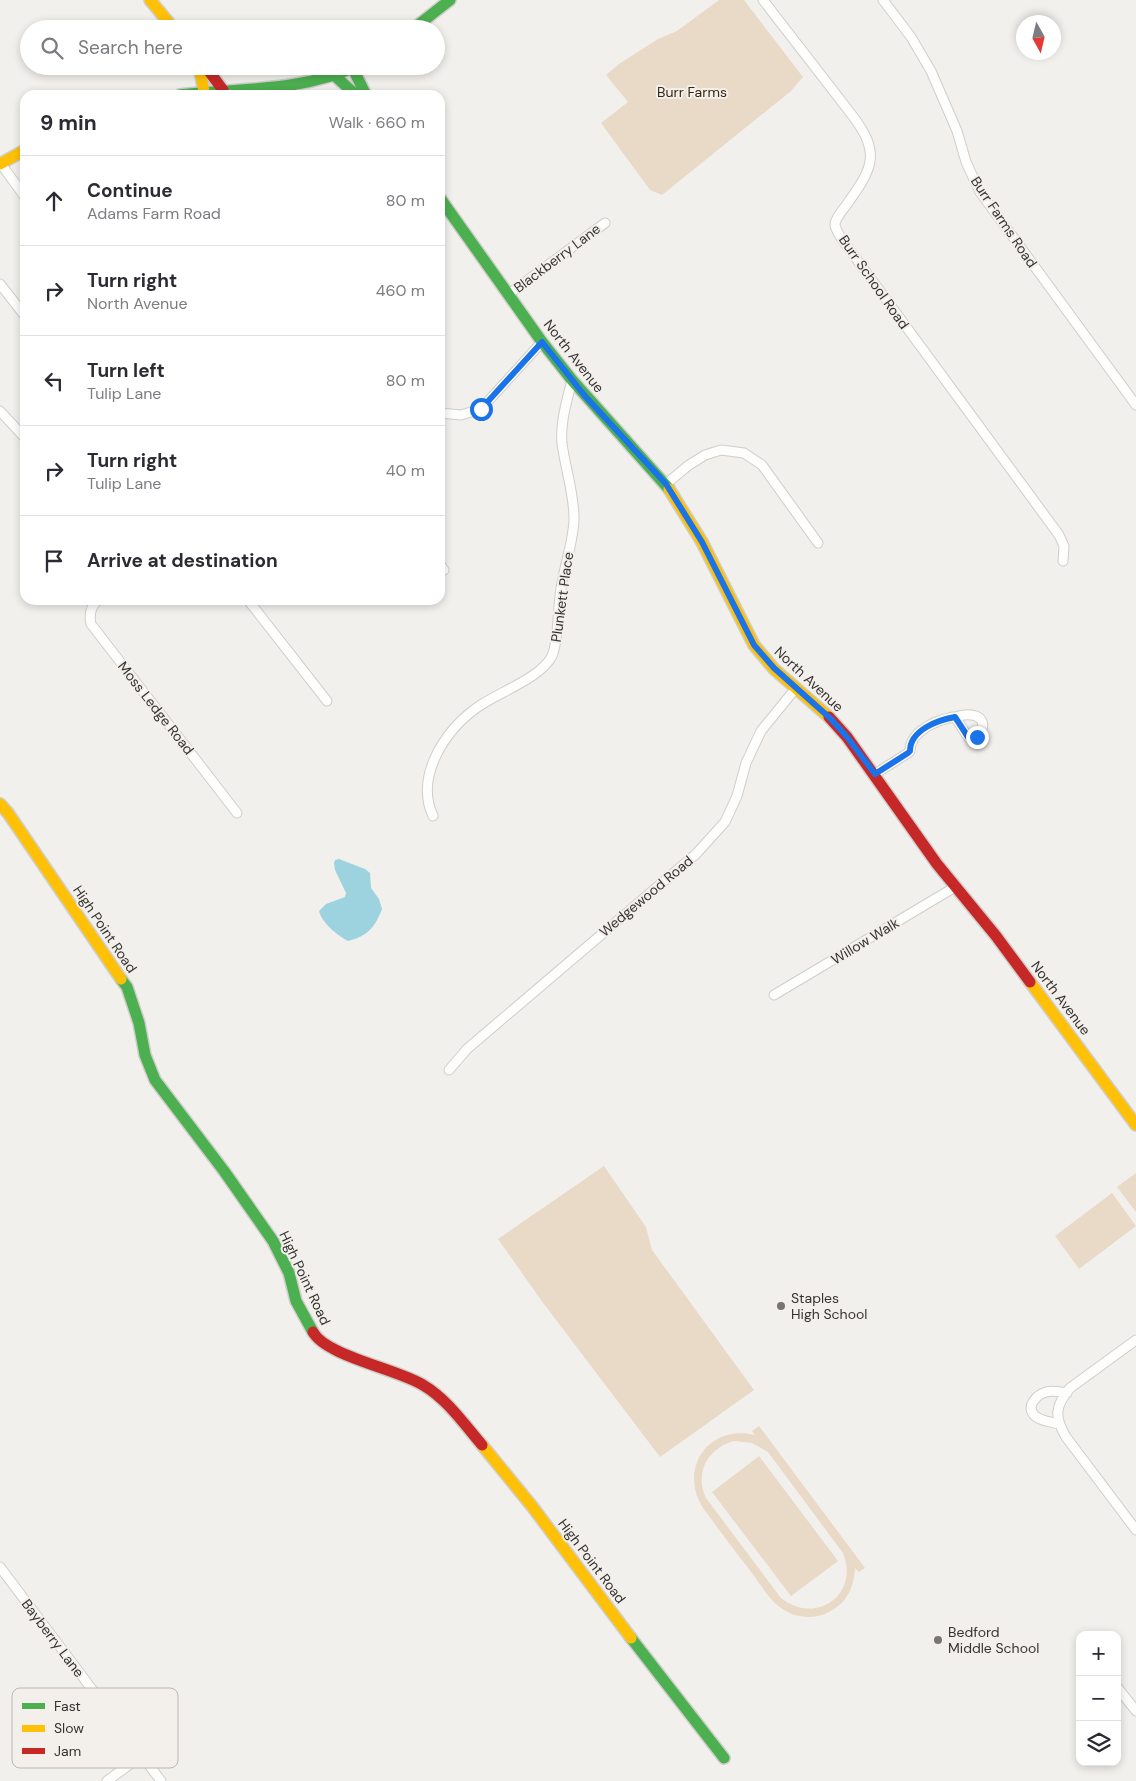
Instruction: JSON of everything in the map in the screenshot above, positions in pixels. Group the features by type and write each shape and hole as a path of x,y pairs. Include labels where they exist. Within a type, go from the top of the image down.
{"street":[{"path":"150,0 167,20"},
{"path":"424,20 450,0"},
{"name":"Burr School Road","path":"763,0 856,120 867,138 871,150 870,162 858,188 837,218 836,224 839,233 909,332 1059,535 1064,546 1063,561"},
{"name":"Burr Farms Road","path":"883,0 911,36 931,71 957,131 966,162 980,192 1136,405"},
{"path":"201,75 204,90"},
{"path":"212,75 223,90 300,85 334,76 350,90"},
{"path":"358,75 364,90"},
{"path":"20,153 1,164 20,190"},
{"name":"North Avenue","path":"445,205 510,294 542,342 572,380 666,484 702,542 754,645 774,668 831,719 847,737 955,887 1001,943 1136,1125"},
{"name":"Blackberry Lane","path":"510,294 605,223"},
{"path":"0,284 20,310"},
{"path":"445,413 461,415 481,409 542,342"},
{"name":"Plunkett Place","path":"433,816 428,805 427,796 429,774 434,757 458,724 475,709 541,670 553,654 560,588 574,518 562,441 563,421 572,380"},
{"path":"0,411 20,433"},
{"path":"666,484 705,456 721,450 744,453 762,465 818,543"},
{"name":"Moss Ledge Road","path":"93,605 91,624 237,813"},
{"path":"252,605 327,701"},
{"name":"Wedgewood Road","path":"449,1070 467,1049 696,854 709,840 724,822 732,808 746,763 761,731 796,688"},
{"path":"875,774 908,753 910,745 920,732 944,719 955,717"},
{"name":"High Point Road","path":"0,804 127,987 139,1023 148,1062 155,1080 224,1171 273,1241 289,1273 296,1301 315,1336 342,1353 409,1378 425,1386 451,1408 531,1505 612,1614 724,1758"},
{"name":"Willow Walk","path":"774,995 955,887"},
{"path":"1136,1340 1067,1392 1058,1408 1057,1416 1066,1437 1136,1530"},
{"path":"1059,1424 1036,1417 1030,1406 1032,1401 1047,1392 1067,1392"},
{"name":"Bayberry Lane","path":"0,1567 91,1688"},
{"path":"1121,1692 1136,1711"},
{"path":"106,1781 125,1768"},
{"name":"Bayberry Lane","path":"151,1768 161,1781"}],"green space":[{"name":"Burr Farms","path":"719,0 744,0 803,77 791,91 662,195 650,190 601,123 628,102 606,75 619,64 658,39 677,31"},
{"path":"604,1166 646,1227 652,1250 754,1390 660,1457 541,1300 498,1239"},
{"path":"1136,1173 1136,1212 1117,1187"},
{"path":"1112,1193 1136,1226 1079,1269 1055,1236"},
{"path":"759,1426 865,1568 859,1572 855,1568 853,1582 845,1599 841,1604 823,1615 811,1617 798,1616 777,1605 765,1592 703,1508 696,1493 694,1478 696,1464 702,1452 724,1436 739,1433 755,1435 752,1431","holes":["734,1441 752,1443 768,1452 843,1553 847,1568 845,1581 840,1593 832,1601 820,1607 808,1609 794,1606 781,1598 706,1498 703,1489 703,1471 711,1456 717,1449"]},
{"path":"759,1456 838,1561 791,1596 712,1492"}],"water":[{"path":"339,859 365,869 370,873 371,888 379,899 382,909 377,921 370,930 348,941 330,928 323,920 319,911 326,904 345,897 346,893 335,870 335,860"}],"traffic: fast":[{"path":"424,20 450,0"},
{"path":"244,90 292,85 333,75"},
{"path":"356,75 364,90"},
{"path":"335,76 350,90"},
{"path":"445,205 542,342 572,380 669,489"},
{"path":"121,979 127,987 139,1023 145,1055 155,1080 224,1171 273,1241 289,1273 296,1301 313,1332"},
{"path":"631,1638 724,1758"}],"traffic: slow":[{"path":"150,0 167,20"},
{"path":"201,75 204,90"},
{"path":"0,164 20,153"},
{"path":"669,489 702,542 754,645 774,669 829,717"},
{"path":"0,804 121,979"},
{"path":"1030,982 1136,1125"},
{"path":"482,1445 531,1505 631,1638"}],"traffic: jam":[{"path":"212,75 223,90"},
{"path":"829,717 847,737 937,864 996,936 1030,982"},
{"path":"313,1332 320,1341 332,1348 411,1379 432,1391 455,1412 482,1445"}],"place":[{"name":"Staples High School","path":"781,1306"},
{"name":"Bedford Middle School","path":"938,1640"}],"route":[{"path":"481,409 542,342 585,396 666,484 702,542 754,645 774,668 831,719 875,774 908,753 910,745 920,732 944,719 955,717 968,737 973,739 977,737"}]}
